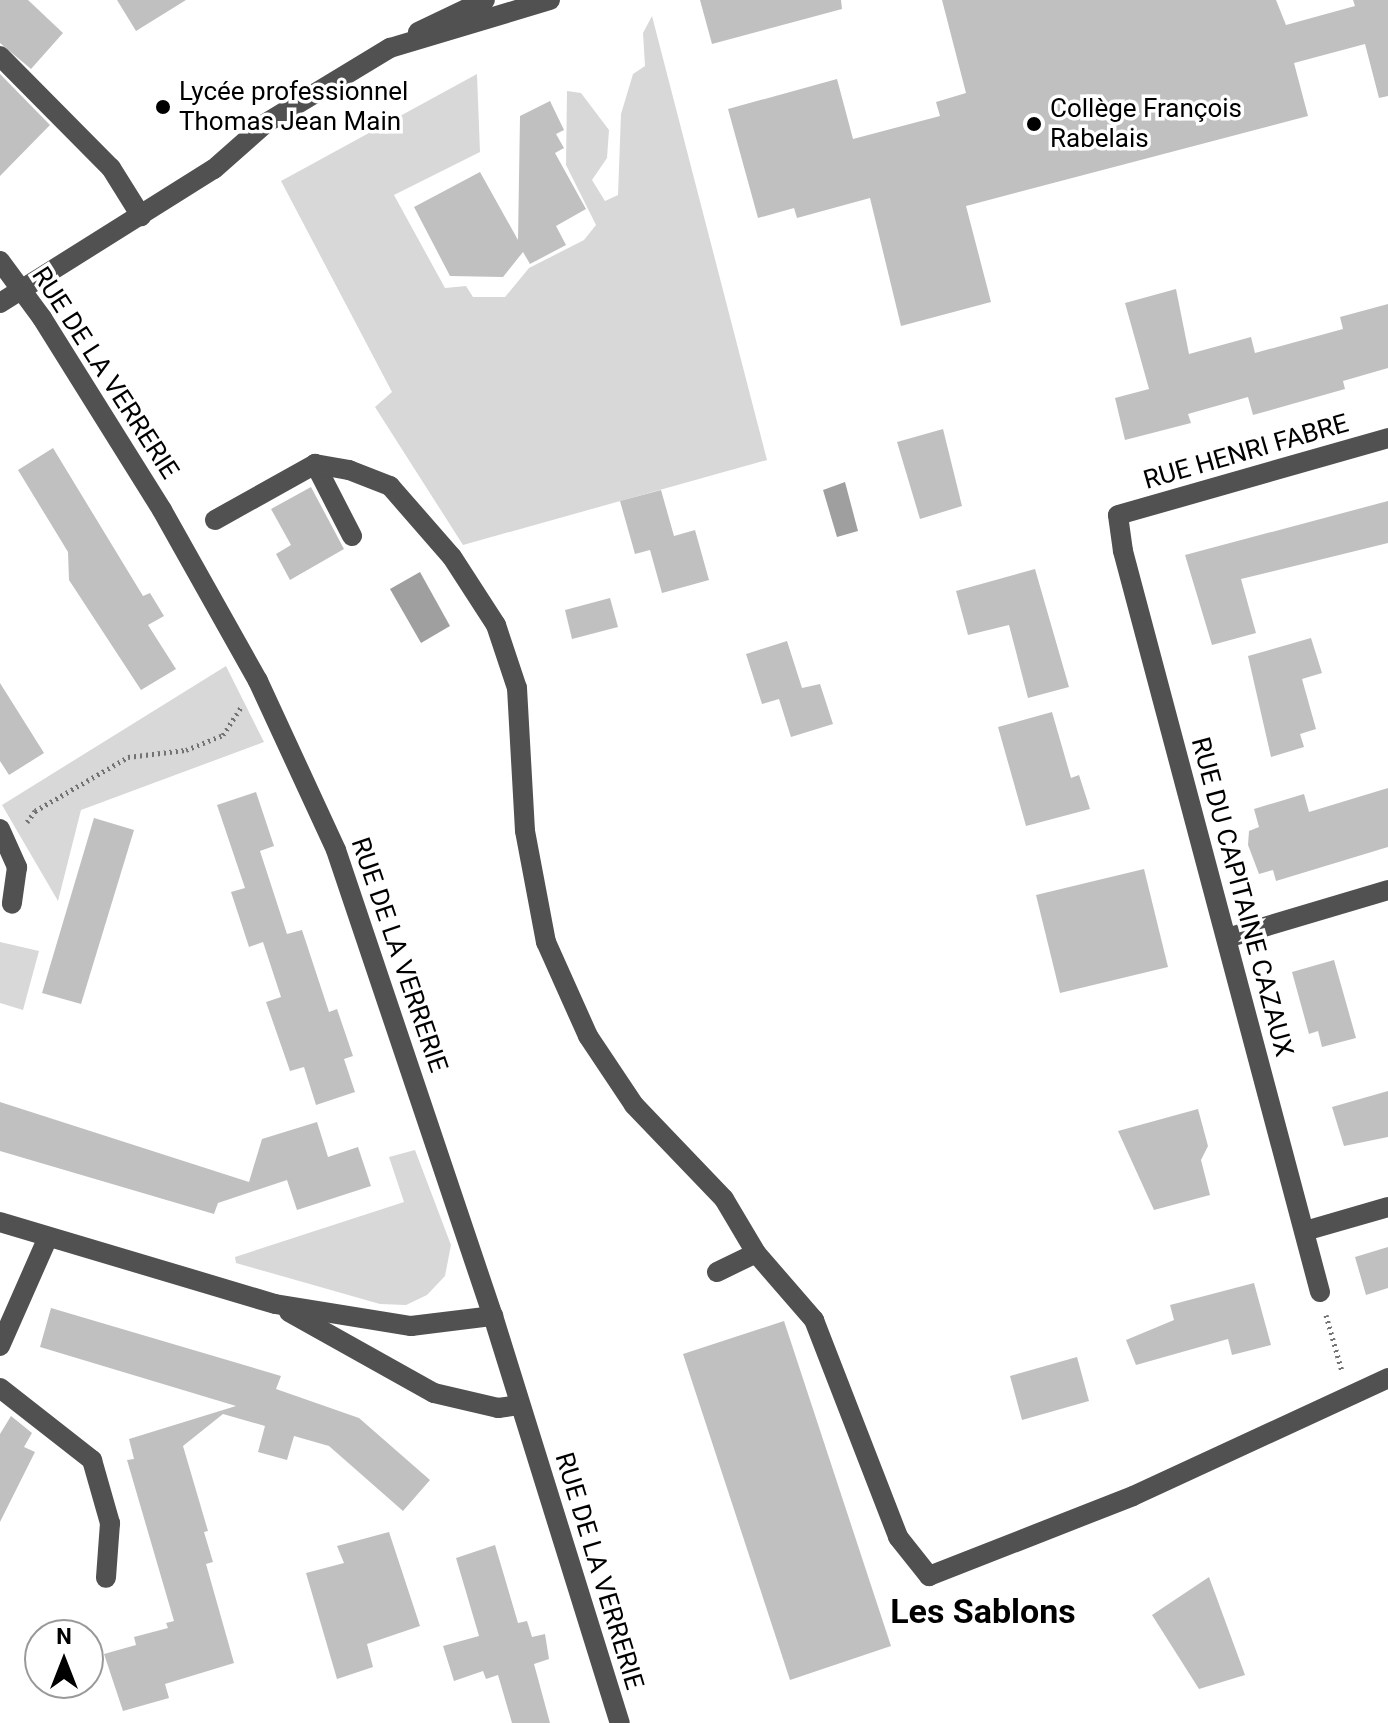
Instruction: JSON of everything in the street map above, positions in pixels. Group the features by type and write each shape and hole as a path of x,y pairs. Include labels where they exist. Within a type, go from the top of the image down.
{"street":[{"path":"0,303 214,169 266,123 453,11 485,0"},
{"path":"390,48 550,0"},
{"path":"0,56 111,168 141,216"},
{"name":"RUE DE LA VERRERIE","path":"0,261 22,288 162,510 258,681 336,850 493,1316 620,1723"},
{"name":"RUE HENRI FABRE","path":"1118,515 1388,438"},
{"path":"315,464 352,536"},
{"path":"215,520 315,464 349,470 390,486 452,557 496,625 517,688 525,831 546,942 588,1036 634,1105 724,1199 756,1253 814,1320 898,1537 929,1576 1133,1496 1388,1378"},
{"name":"RUE DU CAPITAINE CAZAUX","path":"1118,515 1123,551 1320,1292"},
{"path":"5,838 17,867 12,904"},
{"path":"1227,938 1388,890"},
{"path":"1305,1231 1388,1207"},
{"path":"0,1222 275,1304 411,1326 493,1316"},
{"path":"0,1346 48,1237"},
{"path":"717,1272 756,1253"},
{"path":"275,1304 434,1393 498,1408 520,1405"},
{"path":"0,1388 92,1460 110,1523 106,1578"}],"path":[{"path":"5,838 35,811 128,757 186,750 223,735 258,681"},
{"path":"1320,1292 1342,1370 1354,1393"}],"shaded area":[{"path":"652,16 767,460 463,545 375,407 392,392 281,181 477,74 480,152 394,195 445,288 466,286 473,297 505,297 529,268 584,240 596,225 566,165 567,91 581,93 609,130 607,158 592,180 605,201 618,195 621,114 633,74 645,66 643,33"},
{"path":"845,482 858,531 837,537 823,490"},
{"path":"420,572 450,626 421,643 390,589"},
{"path":"226,666 264,742 81,810 58,901 2,805"},
{"path":"0,942 39,951 23,1010 0,1003"},
{"path":"415,1150 451,1245 445,1276 427,1295 406,1305 380,1304 236,1263 235,1257 404,1202 389,1157"}],"building":[{"path":"0,0 28,0 63,33 31,69 0,43"},
{"path":"117,0 186,0 136,31"},
{"path":"700,0 841,0 842,9 712,44"},
{"path":"942,0 1276,0 1286,25 1355,6 1353,0 1388,0 1388,96 1379,98 1365,44 1294,63 1308,116 966,206 991,302 901,326 870,198 797,218 794,208 758,218 728,109 837,79 853,139 940,116 936,102 966,93"},
{"path":"0,74 50,125 0,176"},
{"path":"550,101 564,130 556,134 564,148 555,153 586,209 556,226 566,245 530,264 523,252 503,277 450,276 414,207 480,172 518,240 520,116"},
{"path":"1176,289 1189,354 1251,337 1255,353 1343,329 1340,317 1388,304 1388,368 1343,381 1345,389 1253,415 1248,397 1188,414 1191,423 1125,440 1115,398 1149,389 1125,303"},
{"path":"943,429 962,506 920,519 897,442"},
{"path":"53,448 143,596 150,593 164,616 148,625 176,669 141,690 69,580 68,552 18,470"},
{"path":"311,487 344,549 290,580 276,554 291,545 271,509"},
{"path":"661,490 674,536 695,530 709,580 662,593 650,550 635,554 620,501"},
{"path":"1388,501 1388,543 1241,579 1256,633 1212,645 1185,555"},
{"path":"1035,569 1069,687 1028,698 1009,625 968,635 956,591"},
{"path":"610,598 618,627 572,639 565,610"},
{"path":"1311,638 1322,673 1302,679 1316,729 1300,734 1304,747 1271,757 1248,656"},
{"path":"787,641 802,688 820,684 833,724 791,737 779,699 762,704 746,654"},
{"path":"0,683 44,753 9,775 0,761"},
{"path":"1052,712 1071,778 1079,775 1090,809 1026,826 998,727"},
{"path":"1388,788 1388,847 1276,881 1273,870 1259,874 1248,845 1249,831 1259,827 1254,809 1304,794 1309,812"},
{"path":"256,792 274,846 260,851 287,934 302,930 329,1012 337,1009 353,1056 344,1059 355,1092 316,1105 304,1067 290,1071 266,1002 281,997 263,942 249,947 231,892 245,888 217,805"},
{"path":"94,818 134,830 81,1004 42,993"},
{"path":"1144,869 1168,967 1060,993 1036,895"},
{"path":"1334,960 1356,1038 1322,1047 1318,1031 1309,1034 1292,972"},
{"path":"1388,1091 1388,1137 1344,1146 1332,1107"},
{"path":"0,1102 249,1182 262,1139 317,1122 328,1157 358,1147 371,1186 297,1210 287,1180 218,1203 214,1214 0,1151"},
{"path":"1198,1109 1208,1146 1201,1160 1210,1195 1154,1210 1118,1131"},
{"path":"1388,1247 1388,1288 1366,1295 1355,1257"},
{"path":"1254,1283 1271,1345 1232,1355 1228,1339 1136,1365 1126,1340 1174,1320 1170,1305"},
{"path":"51,1308 281,1376 276,1389 359,1418 430,1480 403,1511 329,1446 294,1436 287,1460 258,1452 265,1426 223,1414 183,1446 208,1531 204,1532 213,1562 206,1564 234,1663 165,1684 169,1698 123,1711 104,1654 136,1645 134,1637 168,1628 166,1623 174,1621 127,1460 134,1459 129,1439 236,1406 40,1347"},
{"path":"784,1321 891,1646 790,1680 683,1354"},
{"path":"1077,1357 1089,1401 1022,1420 1010,1376"},
{"path":"11,1416 32,1433 24,1447 35,1452 0,1522 0,1434"},
{"path":"389,1532 420,1626 367,1644 373,1667 337,1679 306,1573 344,1563 337,1546"},
{"path":"495,1545 518,1623 527,1621 532,1637 545,1634 549,1659 534,1664 550,1723 512,1723 498,1675 486,1679 483,1671 454,1681 443,1646 479,1636 456,1558"},
{"path":"1209,1577 1245,1675 1199,1689 1152,1615"}],"place":[{"name":"Lycée professionnel Thomas Jean Main","path":"163,107"},
{"name":"Collège François Rabelais","path":"1034,124"}],"district":[{"name":"Les Sablons","path":"983,1612"}]}
